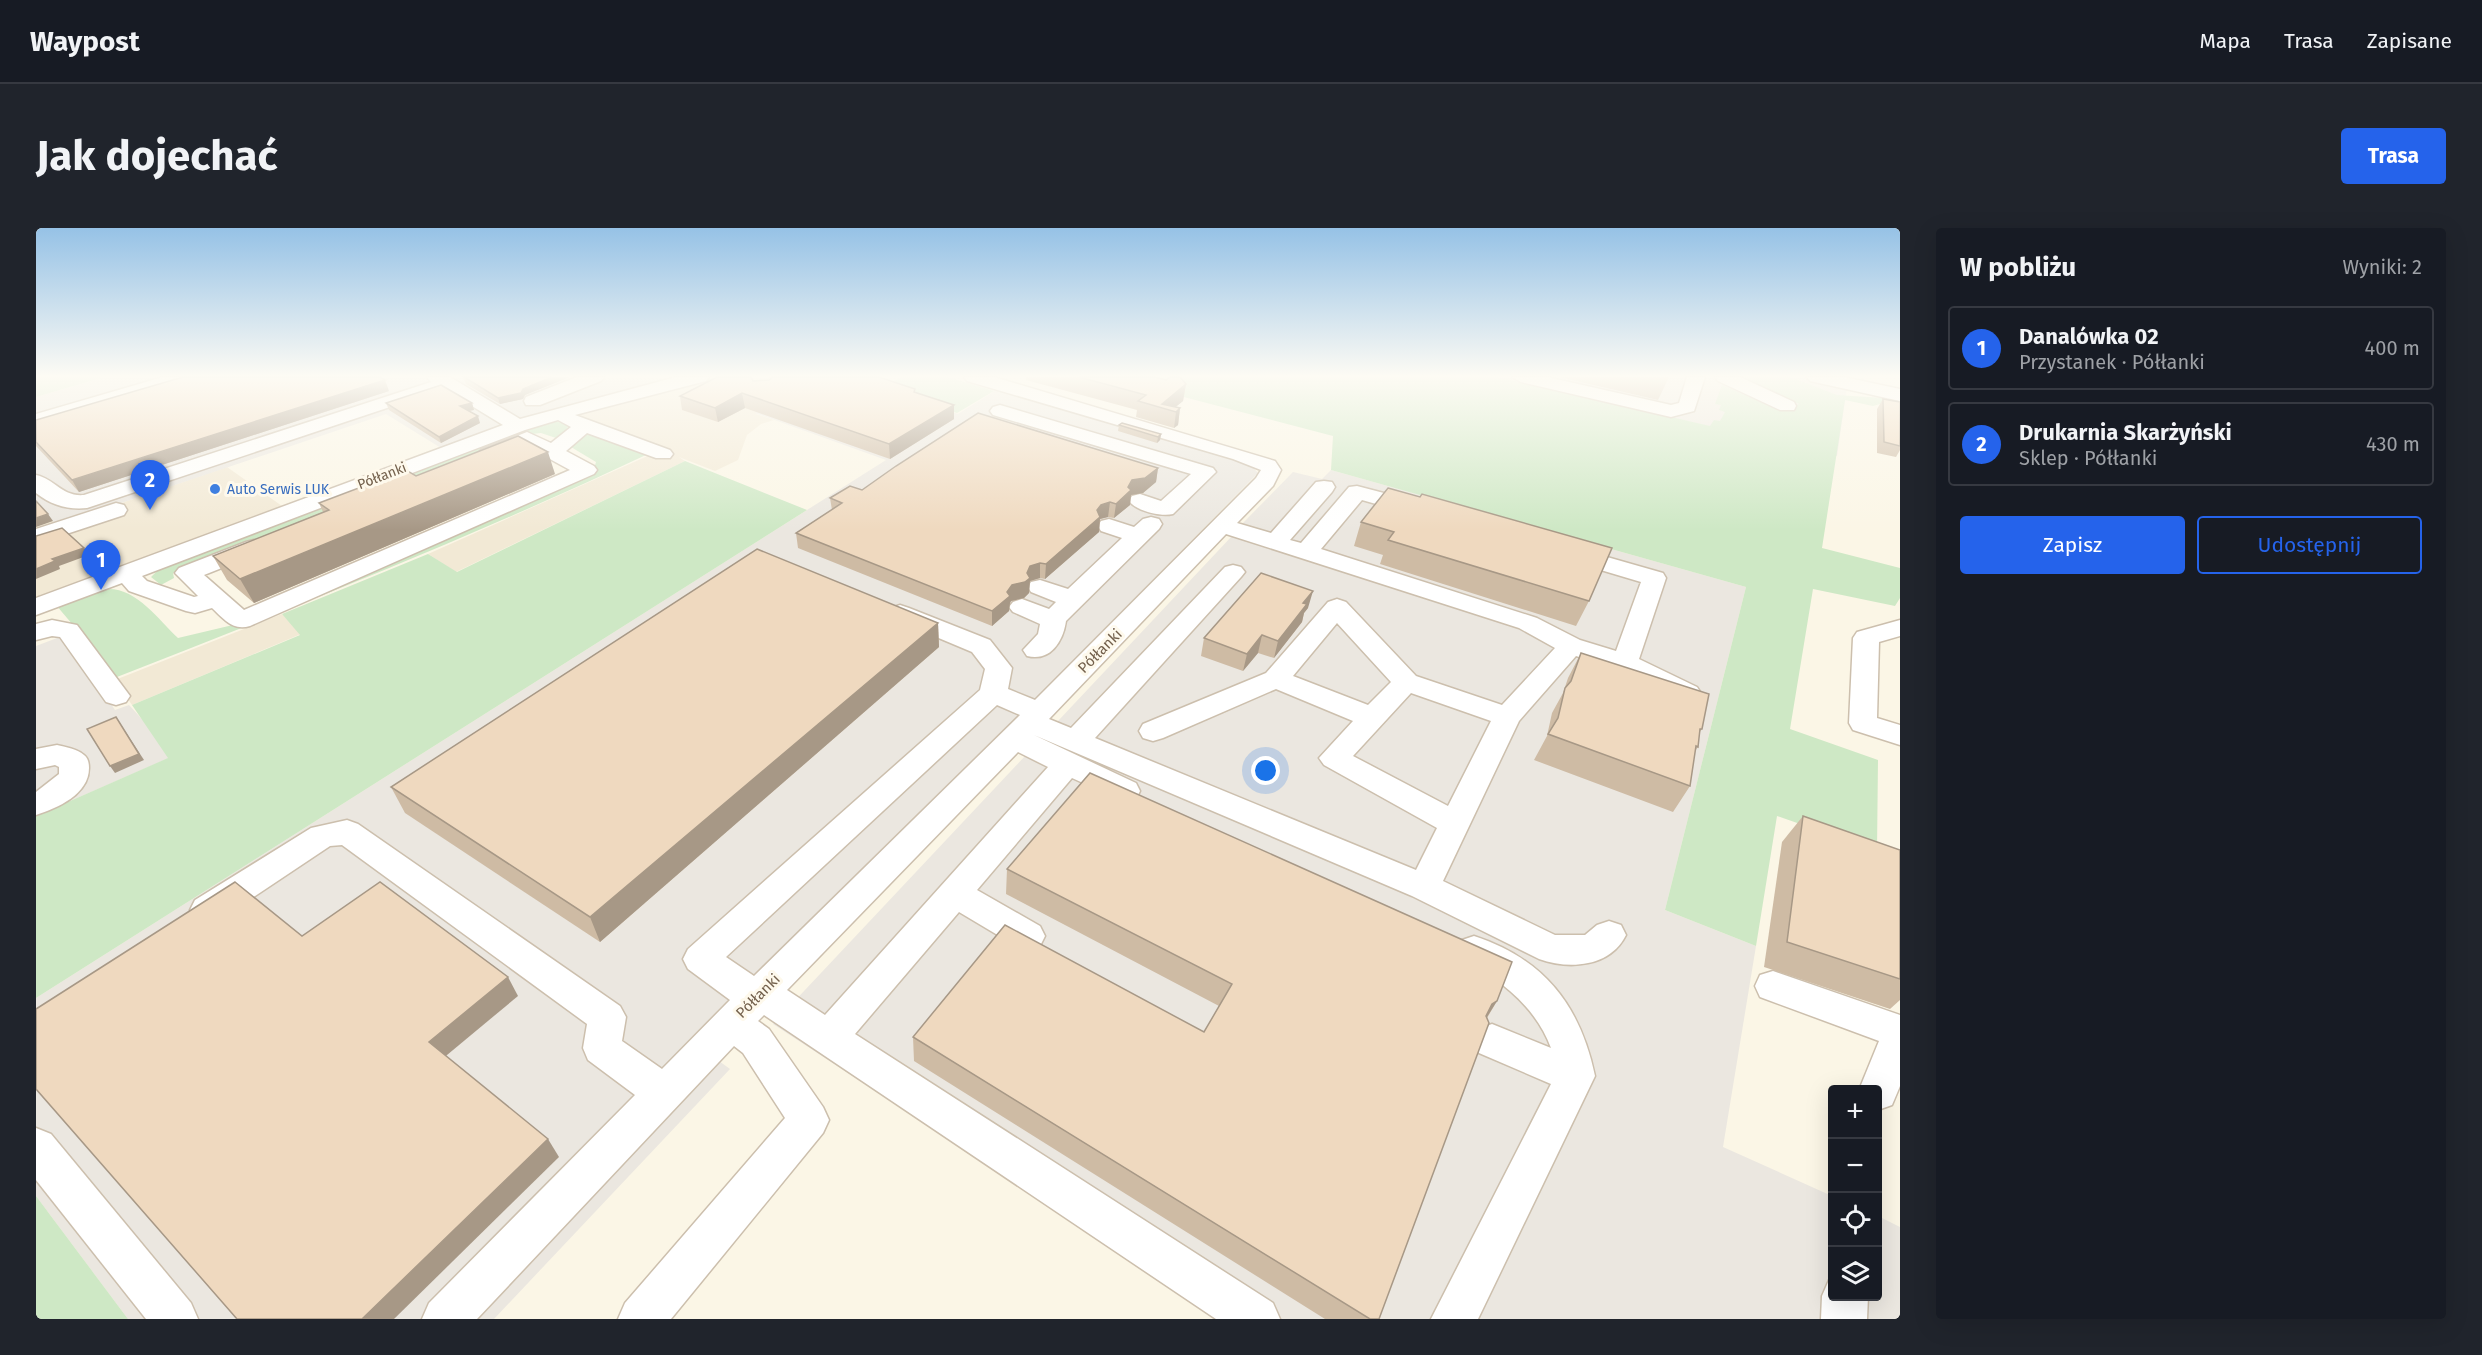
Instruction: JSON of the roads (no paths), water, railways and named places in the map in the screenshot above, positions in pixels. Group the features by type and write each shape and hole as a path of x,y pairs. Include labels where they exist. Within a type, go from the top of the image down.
{"street":[{"path":"36,482 59,499 68,502 87,501 301,428"},
{"name":"Półłanki","path":"36,607 513,428"},
{"path":"553,452 582,428"},
{"path":"589,428 663,454"},
{"path":"1036,650 1052,636 1053,620 1072,599 1206,472 1045,428"},
{"name":"Półłanki","path":"445,1319 738,1016 1269,477 1271,470 1268,465 1147,428"},
{"path":"526,438 553,452 587,470 241,621 187,573 526,438"},
{"path":"36,537 203,481"},
{"path":"1275,543 1324,488"},
{"path":"1306,552 1357,492 1437,515"},
{"path":"1152,522 1125,514 1152,522"},
{"path":"1221,525 1528,623 1571,646 1625,662 1690,695"},
{"path":"1540,545 1654,578 1625,662"},
{"path":"829,1037 955,893 1072,753 1244,576 1191,557"},
{"path":"1153,731 1276,679 1326,604 1361,570"},
{"path":"126,573 138,586 195,606 215,598"},
{"path":"1040,587 1072,599"},
{"path":"641,1319 809,1120 701,959 993,693 999,668 981,646 874,603"},
{"path":"1326,604 1406,682 1507,717"},
{"path":"1022,607 1053,620"},
{"path":"36,632 52,628 68,630 116,696"},
{"path":"1900,628 1866,638 1863,723 1900,735"},
{"path":"1424,887 1507,717 1571,646"},
{"path":"1276,679 1373,718"},
{"path":"1406,682 1335,758 1455,824"},
{"path":"993,693 1027,724 1072,753 1274,859"},
{"path":"1072,753 1424,887 1551,949 1588,950 1602,944 1609,935"},
{"path":"36,759 57,755 74,762 74,778 53,797 36,804"},
{"path":"183,925 322,836 347,832 608,1017 602,1048 664,1093"},
{"path":"955,893 1028,936"},
{"path":"1447,938 1490,957 1526,981 1554,1014 1570,1047 1575,1076 1455,1319"},
{"path":"1773,986 1900,1032"},
{"path":"738,1016 829,1037 1257,1319"},
{"path":"1881,1085 1900,1036"},
{"path":"1492,1041 1575,1076"},
{"path":"36,1148 175,1319"},
{"path":"1844,1319 1845,1301"}],"place":[{"name":"Auto Serwis LUK","path":"215,489"},
{"name":"Drukarnia Skarżyński","path":"150,510"},
{"name":"Danalówka 02","path":"101,590"}]}
